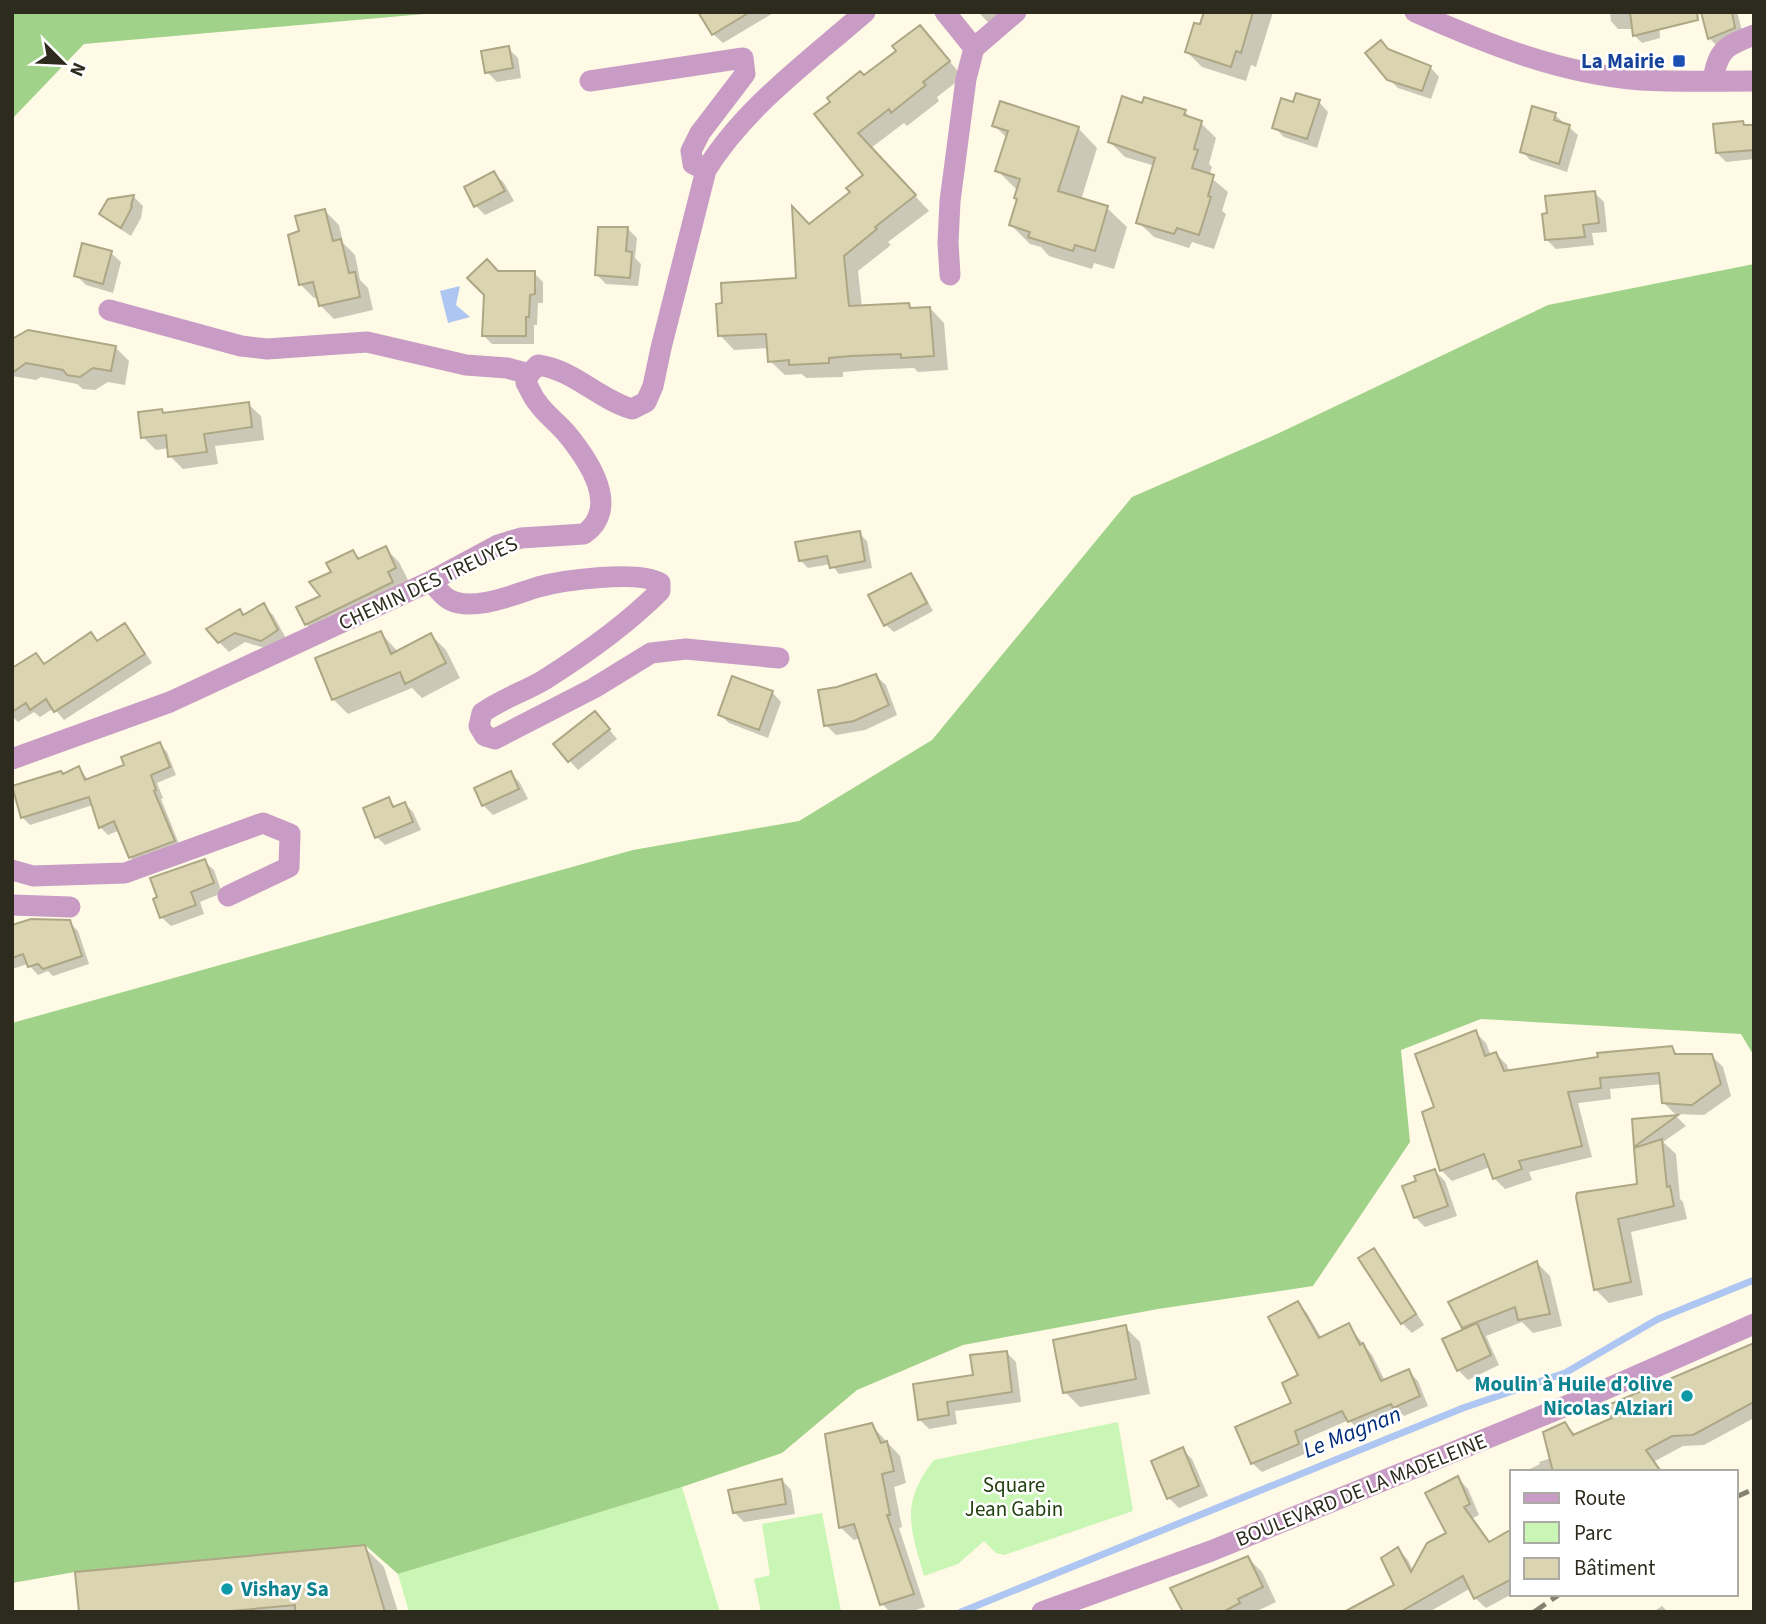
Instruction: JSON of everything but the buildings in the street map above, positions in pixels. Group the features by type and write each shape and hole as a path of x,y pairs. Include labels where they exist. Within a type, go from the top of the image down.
{"street":[{"path":"109,310 241,346 267,349 367,342 466,365 507,368 529,373 538,365 551,367 588,385 620,406 632,409 646,402 653,386 706,170 739,125 865,12"},
{"path":"945,12 974,48"},
{"path":"950,275 950,201 966,79 974,48 1016,12"},
{"path":"1415,12 1518,55 1569,69 1639,79 1754,81"},
{"path":"1713,80 1719,55 1727,46 1754,35"},
{"path":"590,81 743,58 745,74 700,133 691,151 693,164 706,170"},
{"name":"CHEMIN DES TREUYES","path":"12,758 170,702 431,581 498,545 521,538 584,534 599,519 603,501 591,468 567,433 537,403 526,383 529,373"},
{"path":"431,581 449,600 472,603 508,598 539,587 573,581 643,576 660,583 660,591 639,612 543,680 495,703 482,713 479,726 485,736 495,739 594,688 651,653 686,649 779,658"},
{"path":"12,870 33,876 125,873 263,824 290,834 289,867 228,896"},
{"path":"12,905 71,907"},
{"name":"BOULEVARD DE LA MADELEINE","path":"1042,1612 1223,1546 1588,1397 1754,1324"}],"green space":[{"path":"12,12 447,12 84,44 12,119"},
{"path":"1754,264 1754,1056 1741,1034 1481,1019 1401,1050 1410,1142 1313,1286 1158,1309 963,1345 857,1390 782,1453 682,1487 398,1574 365,1545 75,1572 12,1583 12,1023 633,850 799,821 932,740 1132,497 1277,434 1548,305"},
{"name":"Square Jean Gabin","path":"1118,1422 1133,1511 1004,1555 996,1553 984,1541 958,1564 924,1576 912,1529 912,1503 923,1475 934,1460"},
{"path":"682,1487 720,1612 409,1612 398,1574"},
{"path":"822,1513 841,1611 761,1612 754,1579 770,1575 762,1524"}],"water":[{"path":"460,286 456,305 470,317 448,323 440,291"}],"waterway":[{"name":"Le Magnan","path":"961,1612 1463,1408 1565,1373 1658,1319 1754,1280"}],"railway":[{"path":"1738,1496 1754,1489"},
{"path":"1534,1612 1557,1596"}],"place":[{"name":"La Mairie","path":"1679,61"},
{"name":"Moulin à Huile d’olive Nicolas Alziari","path":"1687,1396"},
{"name":"Vishay Sa","path":"227,1589"}]}
